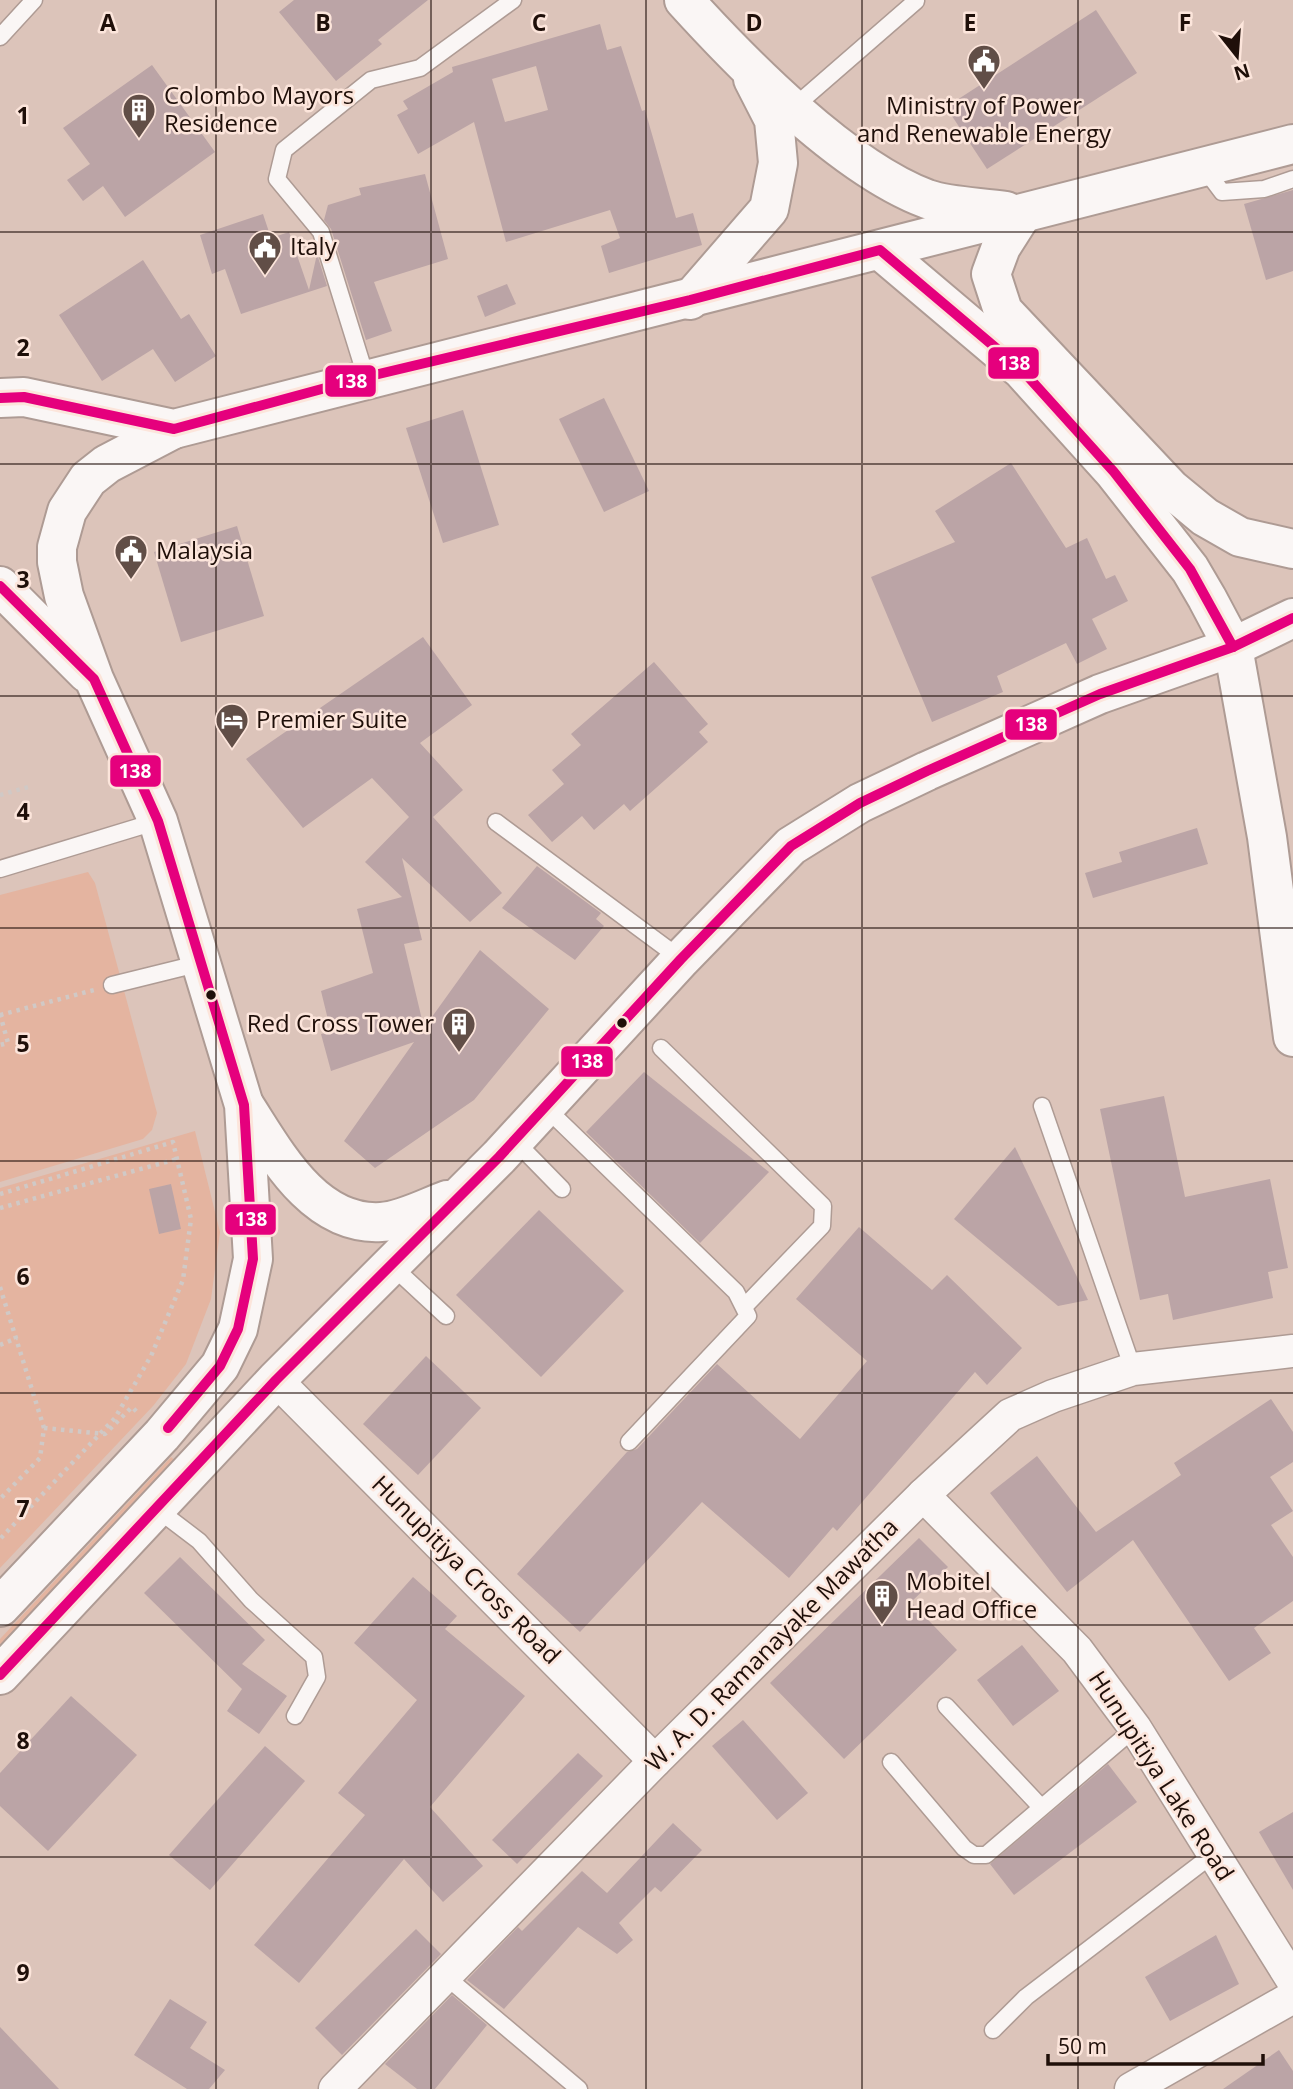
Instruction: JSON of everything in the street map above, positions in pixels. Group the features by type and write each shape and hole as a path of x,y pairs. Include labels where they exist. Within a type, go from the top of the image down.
{"main road":[{"path":"684,0 747,68 864,164 928,199 1022,214"},
{"path":"690,300 769,209 778,163 774,120 747,68"},
{"path":"0,1607 162,1435 220,1366 238,1329 253,1259 244,1105 203,962 158,821 94,679 59,578 57,547 60,531 67,511 88,479 107,464 174,429 366,377 690,300 1293,144"},
{"path":"1022,214 1001,247 991,274 1003,311 1171,489 1205,517 1240,537 1293,549"},
{"path":"880,250 1022,370 1114,472 1189,569 1233,647 1266,837 1293,1037"},
{"path":"0,398 24,397 174,429"},
{"path":"0,586 94,679"},
{"path":"0,1675 276,1380 515,1140 681,959 791,846 860,803 1100,694 1233,647 1293,618"},
{"path":"244,1105 285,1168 323,1206 356,1219 382,1222 456,1197"}],"street":[{"name":"W. A. D. Ramanayake Mawatha","path":"335,2089 655,1761 923,1495 1010,1415 1054,1396 1133,1369 1293,1351"},
{"name":"Hunupitiya Cross Road","path":"276,1380 655,1761"},
{"name":"Hunupitiya Lake Road","path":"923,1495 1077,1650 1135,1728 1293,1982"},
{"path":"1131,2089 1293,1997"}],"lane":[{"path":"0,37 34,0"},
{"path":"366,377 321,232 277,179 284,150 371,80 420,68 513,0"},
{"path":"794,107 916,1"},
{"path":"1203,166 1222,192 1264,189 1293,179"},
{"path":"0,869 158,821"},
{"path":"496,822 681,959"},
{"path":"112,985 203,962"},
{"path":"661,1048 823,1206 822,1226 745,1306"},
{"path":"1042,1106 1133,1369"},
{"path":"545,1107 736,1292 748,1316 629,1442"},
{"path":"515,1140 562,1189"},
{"path":"390,1264 446,1316"},
{"path":"157,1509 200,1541 251,1600 314,1657 317,1678 295,1716"},
{"path":"946,1706 1040,1806"},
{"path":"891,1762 974,1855 986,1855 1040,1806 1135,1728"},
{"path":"993,2030 1026,1997 1212,1855"},
{"path":"444,1975 579,2089"}],"path":[{"path":"0,795 32,786"},
{"path":"0,1045 8,1043 0,1015 112,985"},
{"path":"0,1194 173,1142 191,1219 183,1280 152,1356 115,1418 0,1539"},
{"path":"0,1208 177,1159"},
{"path":"0,1287 44,1428 40,1458 0,1499"},
{"path":"0,1345 17,1338"},
{"path":"44,1428 99,1436 106,1434 132,1407 162,1435"}],"shaded area":[{"path":"88,872 95,883 157,1113 152,1130 143,1139 0,1182 0,895"},
{"path":"195,1131 220,1232 211,1299 186,1364 153,1406 0,1568 0,1188"},
{"path":"171,1457 179,1464 0,1654 0,1639"}],"building":[{"path":"294,0 428,0 378,40 382,44 336,81 279,12"},
{"path":"1096,10 1137,73 987,169 946,107"},
{"path":"600,24 607,50 621,46 642,111 645,110 676,218 693,213 702,245 609,273 601,246 620,238 610,210 506,242 474,122 418,154 397,115 408,109 403,101 453,72 452,67","holes":["536,66 548,110 505,122 492,79"]},
{"name":"Colombo Mayors Residence","path":"152,65 215,152 125,217 103,186 83,201 67,180 90,164 63,128"},
{"path":"425,174 448,259 374,282 392,331 366,340 331,229 324,220 328,205 361,195 359,188"},
{"path":"1293,190 1293,271 1266,280 1244,204"},
{"path":"263,214 271,238 289,232 309,290 317,254 327,286 241,314 225,269 212,274 200,235"},
{"path":"143,260 181,319 189,314 216,356 175,382 153,349 102,381 59,315"},
{"path":"507,284 516,304 485,317 477,296"},
{"path":"604,398 649,491 604,512 559,419"},
{"path":"463,410 499,525 443,543 406,428"},
{"path":"1011,463 1066,548 1087,538 1106,579 1115,575 1128,601 1092,619 1107,649 1077,664 1066,643 997,676 1003,692 932,722 871,577 955,542 935,511"},
{"path":"237,526 264,616 181,642 154,552"},
{"path":"423,637 472,705 420,743 463,790 433,817 502,893 470,922 402,858 422,940 404,944 424,1028 480,950 549,1009 474,1100 375,1168 344,1141 414,1042 331,1071 321,1034 331,1032 321,991 373,973 357,909 402,897 365,862 409,817 372,778 303,828 246,759"},
{"path":"654,662 708,724 699,732 708,742 630,811 624,804 594,830 582,816 552,842 528,815 564,784 552,770 581,745 571,734"},
{"path":"1197,828 1208,864 1093,898 1085,873 1122,862 1119,852"},
{"path":"537,866 601,913 596,919 604,926 575,960 502,908"},
{"path":"644,1072 769,1172 700,1243 586,1132"},
{"path":"1164,1096 1185,1197 1270,1179 1288,1268 1268,1272 1273,1298 1173,1320 1168,1294 1140,1300 1100,1109"},
{"path":"1015,1147 1088,1300 1058,1306 954,1219"},
{"path":"171,1184 181,1229 159,1234 149,1189"},
{"path":"539,1210 624,1291 541,1377 456,1295"},
{"path":"859,1227 932,1290 947,1275 1022,1348 987,1385 975,1372 837,1531 833,1527 789,1578 702,1502 580,1632 517,1574 627,1452 637,1449 717,1364 800,1439 867,1361 796,1299"},
{"path":"426,1356 481,1408 418,1475 363,1424"},
{"path":"1271,1399 1293,1432 1293,1462 1270,1477 1293,1511 1271,1525 1293,1557 1293,1601 1254,1628 1271,1653 1229,1681 1133,1540 1067,1592 990,1493 1037,1456 1096,1532 1181,1475 1174,1463"},
{"name":"Mobitel Head Office","path":"919,1538 948,1567 911,1602 957,1650 844,1759 770,1683"},
{"path":"180,1557 265,1640 242,1664 287,1696 259,1734 227,1711 242,1689 144,1593"},
{"path":"413,1577 457,1616 445,1629 525,1696 430,1807 483,1866 443,1902 404,1859 299,1983 254,1945 365,1815 338,1793 417,1700 354,1643"},
{"path":"1022,1645 1059,1691 1013,1726 977,1680"},
{"path":"71,1696 137,1755 48,1851 0,1806 0,1773"},
{"path":"743,1720 808,1793 777,1820 712,1746"},
{"path":"265,1746 305,1781 210,1890 169,1855"},
{"path":"578,1753 603,1776 517,1864 492,1840"},
{"path":"1108,1764 1137,1802 1014,1895 990,1864"},
{"path":"1293,1812 1293,1890 1259,1832"},
{"path":"673,1823 702,1850 661,1892 655,1887 619,1923 633,1940 617,1954 578,1927 504,2009 467,1980 518,1927 522,1931 582,1871 607,1893"},
{"path":"416,1929 441,1954 342,2055 315,2028"},
{"path":"1216,1935 1239,1984 1170,2021 1145,1977"},
{"path":"452,1995 487,2025 435,2089 417,2089 385,2064"},
{"path":"170,1999 207,2022 190,2048 225,2070 209,2089 187,2089 134,2055"},
{"path":"0,2027 59,2089 0,2089"},
{"path":"1279,2050 1293,2071 1293,2089 1223,2089"}],"transit line":[{"name":"138","path":"0,398 24,397 174,429 366,377 690,300 880,250 1022,370 1114,472 1190,569 1233,647"},
{"name":"138","path":"0,586 94,679 158,821 244,1105 253,1259 238,1329 220,1366 168,1428"},
{"name":"138","path":"0,1675 276,1380 499,1157 681,959 791,846 860,803 927,771 1100,694 1233,647 1293,618"}],"place":[{"name":"Ministry of Power and Renewable Energy","path":"984,91"},
{"name":"Colombo Mayors Residence","path":"139,140"},
{"name":"Italy","path":"265,277"},
{"name":"Malaysia","path":"131,581"},
{"name":"Premier Suite","path":"232,750"},
{"name":"Red Cross Tower","path":"459,1054"},
{"name":"Mobitel Head Office","path":"882,1626"}]}
